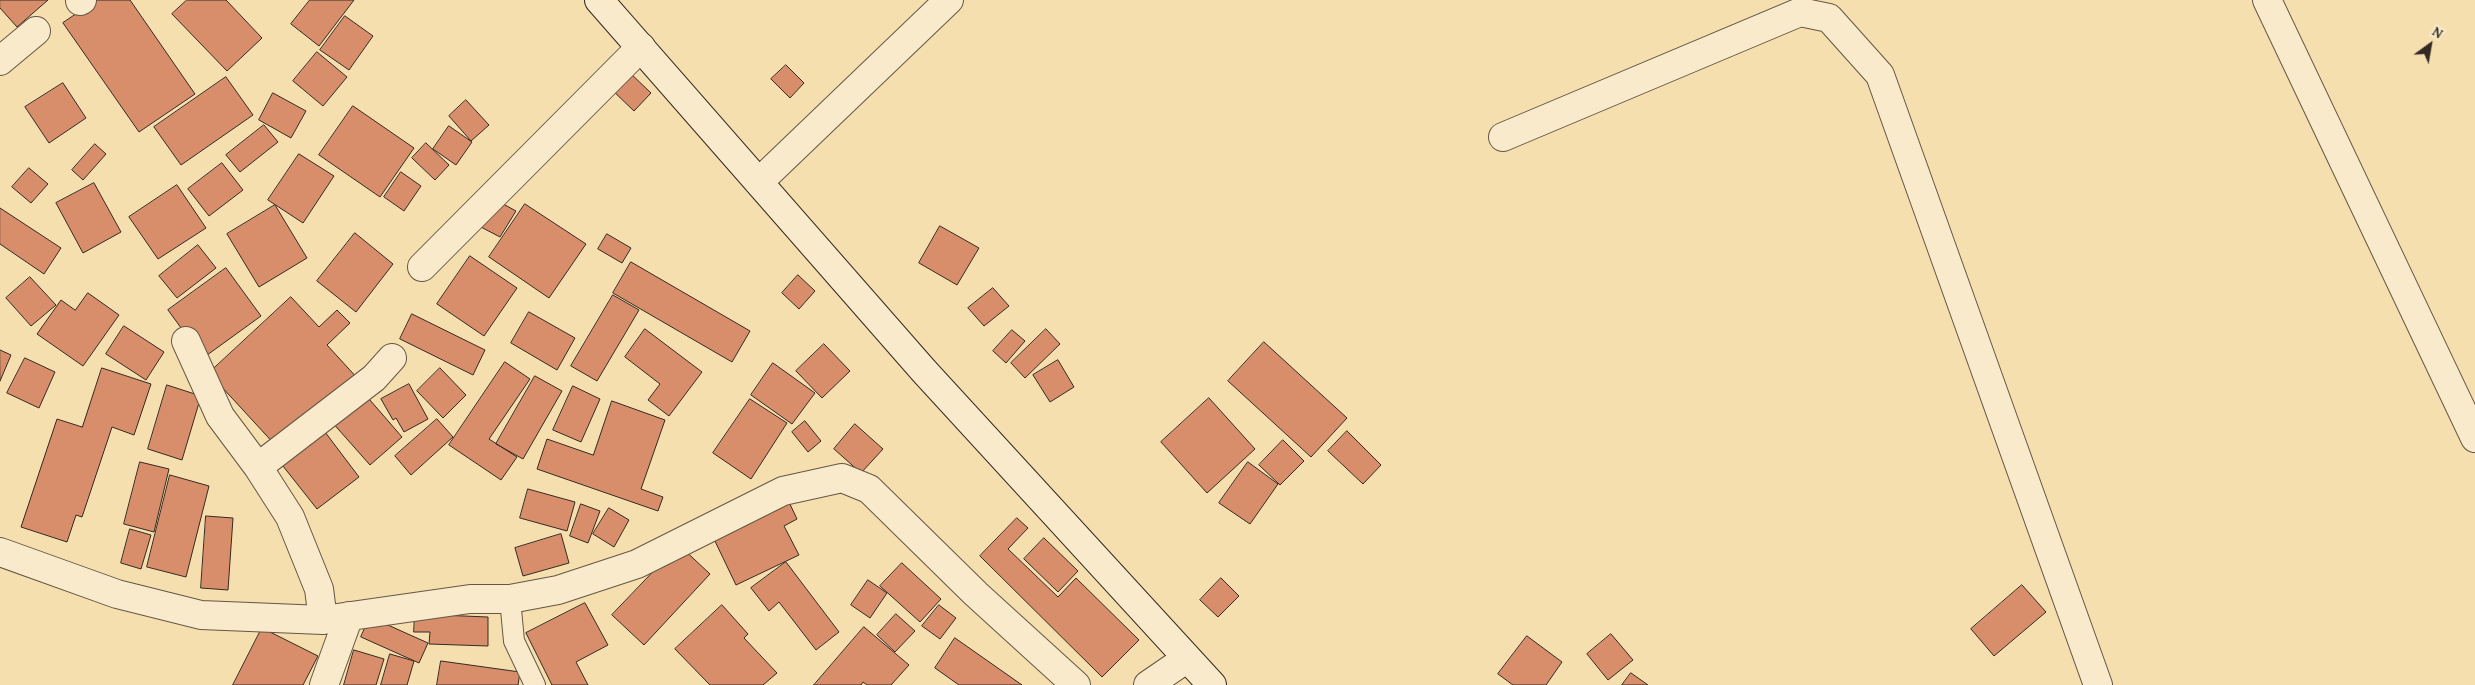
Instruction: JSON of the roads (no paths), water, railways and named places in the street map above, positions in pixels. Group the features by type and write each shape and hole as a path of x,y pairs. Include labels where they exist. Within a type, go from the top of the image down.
{"street":[{"path":"599,0 924,371 1186,659 1212,685"},
{"path":"759,182 949,0"},
{"path":"2267,0 2475,438"},
{"path":"1503,137 1800,12 1829,18 1880,75 2098,685"},
{"path":"0,61 36,31"},
{"path":"422,267 641,47"},
{"path":"186,341 220,416 258,467 290,518 319,589 336,618 324,685"},
{"path":"258,467 374,378 392,358"},
{"path":"0,552 117,594 200,615 336,618 470,599 510,599 558,590 636,564 783,492 842,478 869,489 976,594 1076,685"},
{"path":"1148,685 1186,659"}],"lane":[{"path":"510,599 514,641 535,685"}]}
